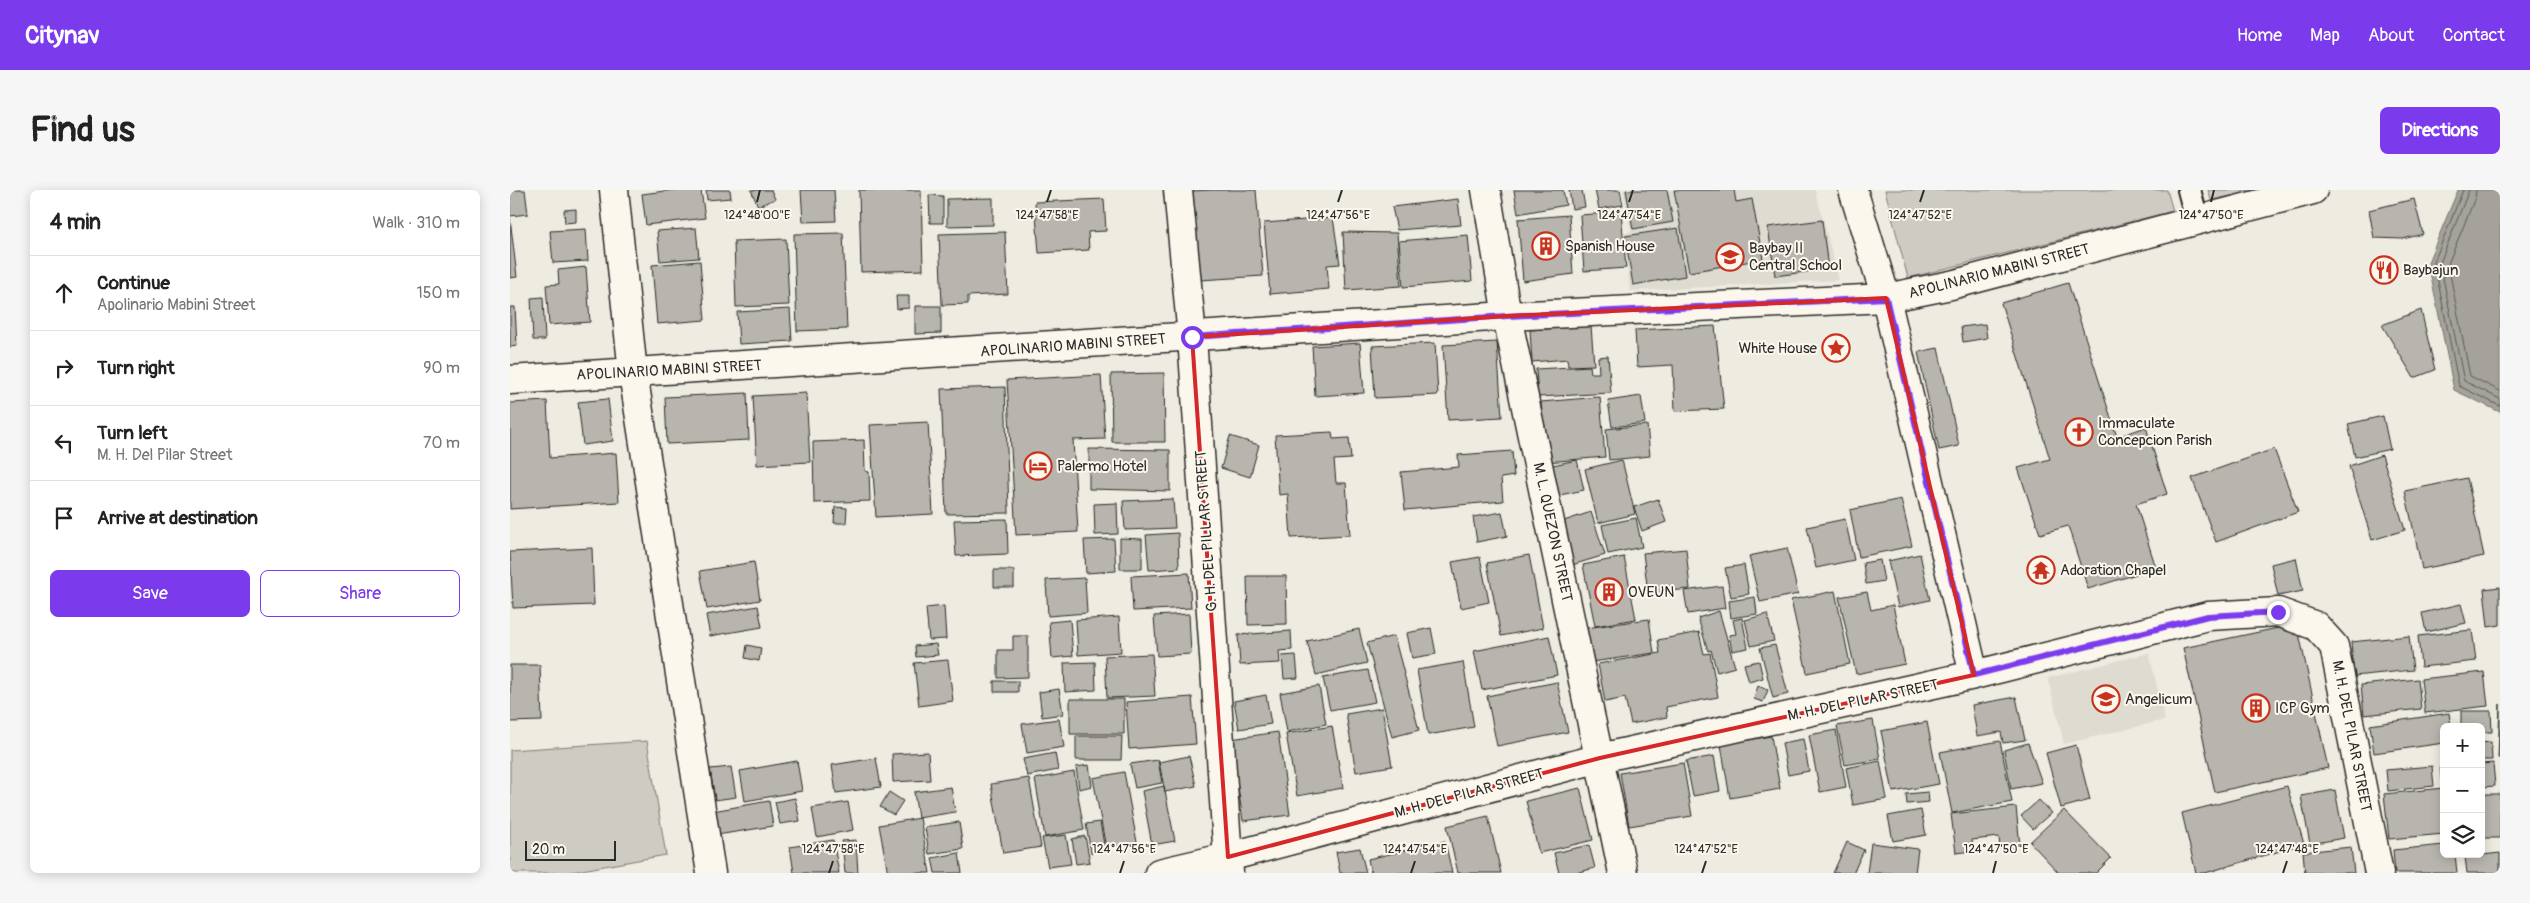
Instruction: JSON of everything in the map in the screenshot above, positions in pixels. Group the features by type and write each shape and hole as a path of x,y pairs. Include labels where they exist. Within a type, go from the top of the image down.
{"street":[{"path":"614,190 633,373 711,873"},
{"name":"G. H. DEL PILLAR STREET","path":"1178,190 1192,337 1228,865"},
{"name":"M. L. QUEZON STREET","path":"1486,190 1507,316 1623,873"},
{"path":"1853,190 1886,298 1974,675"},
{"path":"2189,190 2197,220"},
{"name":"APOLINARIO MABINI STREET","path":"510,380 1507,316 1886,298 1951,285 2313,190"},
{"name":"M. H. DEL PILAR STREET","path":"1160,873 1228,865 1600,758 1974,675 2208,616 2278,612 2316,626 2334,646 2379,873"}],"highlighted area":[{"path":"1886,298 1974,675 1600,758 1228,857 1192,337 1507,316"}],"shaded area":[{"name":"Baybay II Central School","path":"1623,190 1815,190 1839,280 1630,291 1624,234 1631,231"},
{"path":"1885,190 2167,190 2173,211 1908,278"},
{"path":"2208,190 2260,190 2211,200"},
{"name":"Angelicum","path":"2149,653 2165,720 2064,744 2048,678"},
{"path":"647,741 666,855 565,873 510,873 510,750"}],"water":[{"path":"2458,190 2500,190 2500,412 2454,390 2428,262"}],"building":[{"path":"510,190 525,190 528,214 510,216"},
{"path":"673,190 701,190 705,218 646,225 642,194"},
{"path":"706,190 730,190 731,198 707,200"},
{"path":"751,190 771,190 775,199 758,206"},
{"path":"801,190 834,190 836,221 803,222"},
{"path":"859,190 921,190 923,270 861,272"},
{"path":"1256,190 1263,276 1200,280 1192,191"},
{"path":"1514,190 1563,190 1566,205 1518,214"},
{"path":"1569,190 1582,190 1585,207 1572,209"},
{"path":"1595,190 1620,190 1623,205 1599,209"},
{"path":"1626,190 1667,190 1673,222 1633,229"},
{"path":"1674,190 1734,190 1736,202 1752,199 1763,259 1689,272"},
{"path":"929,195 943,196 943,223 930,223"},
{"path":"993,198 993,225 947,226 947,199"},
{"path":"1104,199 1106,231 1088,232 1089,250 1039,253 1035,202"},
{"path":"1458,199 1461,225 1397,230 1392,207"},
{"path":"2414,199 2423,234 2403,239 2374,238 2369,210"},
{"path":"576,209 576,222 565,223 564,210"},
{"path":"1621,212 1626,268 1584,271 1580,215"},
{"name":"Spanish House","path":"1569,215 1573,274 1523,281 1518,219"},
{"path":"510,218 517,277 510,278"},
{"path":"1333,218 1340,264 1327,265 1329,289 1270,294 1264,223"},
{"path":"1822,220 1828,269 1775,276 1768,227"},
{"path":"696,228 699,258 660,261 657,231"},
{"path":"1678,228 1685,276 1633,285 1625,236"},
{"path":"586,229 588,261 553,263 550,231"},
{"path":"1005,232 1008,294 968,296 968,304 942,305 939,234"},
{"path":"1343,232 1397,233 1401,286 1346,290"},
{"path":"843,233 847,329 797,331 794,234"},
{"path":"1468,235 1472,281 1403,287 1399,241"},
{"path":"786,239 789,305 736,307 734,241"},
{"path":"700,261 705,320 657,324 652,265"},
{"path":"586,267 590,322 549,325 546,285 559,284 558,270"},
{"name":"Immaculate Concepcion Parish","path":"2068,283 2117,437 2146,427 2167,494 2136,504 2156,568 2088,589 2068,526 2040,534 2018,468 2050,459 2001,303"},
{"path":"896,296 909,296 909,308 897,309"},
{"path":"543,297 545,340 533,340 531,298"},
{"path":"915,306 941,306 941,333 915,334"},
{"path":"510,307 515,307 517,346 510,347"},
{"path":"790,309 792,341 739,344 737,312"},
{"path":"2421,310 2435,370 2414,378 2382,325"},
{"path":"1985,324 1987,338 1963,342 1961,327"},
{"path":"1591,326 1594,365 1568,366 1567,359 1532,362 1530,330"},
{"path":"1715,326 1724,409 1675,411 1673,365 1637,367 1635,330"},
{"path":"1497,342 1502,417 1448,420 1443,345"},
{"path":"1360,343 1364,393 1315,396 1312,346"},
{"path":"1435,343 1438,395 1375,398 1372,346"},
{"path":"1938,348 1959,446 1939,450 1918,352"},
{"path":"1608,356 1611,393 1538,397 1536,369 1590,366 1591,373 1599,373 1598,357"},
{"path":"1164,373 1165,442 1112,442 1111,374"},
{"path":"1101,375 1105,439 1073,440 1078,532 1016,535 1007,380"},
{"path":"1005,387 1009,513 946,514 941,389"},
{"path":"747,393 749,440 667,444 665,397"},
{"path":"806,393 810,462 757,465 753,396"},
{"path":"1641,396 1645,423 1612,427 1608,401"},
{"path":"1600,397 1605,457 1546,462 1541,402"},
{"path":"608,399 613,441 583,445 578,402"},
{"path":"547,401 550,458 616,453 619,502 510,509 510,403"},
{"path":"2383,416 2390,449 2355,457 2348,424"},
{"path":"928,422 933,514 876,517 870,425"},
{"path":"1647,425 1650,456 1609,460 1606,429"},
{"path":"1332,432 1333,439 1349,438 1351,459 1334,460 1336,483 1346,483 1350,535 1291,538 1288,494 1279,495 1275,435"},
{"path":"1230,436 1259,445 1250,477 1221,468"},
{"path":"864,440 865,471 869,472 870,501 814,503 813,442"},
{"path":"1089,449 1170,450 1170,491 1089,489"},
{"path":"2274,449 2298,512 2216,542 2192,478"},
{"path":"1512,451 1514,476 1501,478 1503,501 1405,510 1401,472 1459,467 1458,455"},
{"path":"2382,455 2405,530 2372,540 2349,466"},
{"path":"1577,460 1584,490 1555,496 1548,466"},
{"path":"1622,460 1635,514 1598,523 1585,469"},
{"path":"2467,478 2484,556 2422,569 2405,491"},
{"path":"1173,499 1175,528 1125,530 1123,501"},
{"path":"1658,499 1666,522 1642,531 1634,507"},
{"path":"1901,499 1912,546 1859,557 1850,510"},
{"path":"1117,503 1118,534 1095,535 1094,504"},
{"path":"835,507 847,508 846,523 834,523"},
{"path":"1502,512 1507,536 1477,542 1473,517"},
{"path":"1591,512 1605,555 1572,565 1558,523"},
{"path":"1636,518 1642,547 1608,554 1602,525"},
{"path":"1007,519 1008,554 956,556 954,520"},
{"path":"1845,519 1854,560 1816,568 1807,527"},
{"path":"1178,533 1179,568 1149,570 1146,535"},
{"path":"1120,538 1142,539 1142,569 1120,569"},
{"path":"1114,539 1116,571 1086,573 1084,540"},
{"path":"592,548 594,605 513,608 510,552"},
{"path":"1787,548 1798,594 1760,602 1749,556"},
{"path":"1686,549 1690,589 1648,593 1643,553"},
{"path":"1920,554 1930,600 1898,607 1888,561"},
{"path":"1529,555 1543,628 1501,636 1487,563"},
{"path":"1480,557 1489,602 1461,608 1452,562"},
{"name":"OVEUN","path":"1624,557 1636,619 1595,626 1583,565"},
{"path":"2296,558 2303,591 2278,596 2271,564"},
{"path":"1880,560 1884,581 1866,584 1863,563"},
{"path":"754,562 760,600 707,609 700,571"},
{"path":"1744,565 1749,594 1731,597 1725,568"},
{"path":"994,570 1014,570 1014,587 994,587"},
{"path":"1189,573 1191,608 1133,611 1131,576"},
{"path":"1247,576 1286,576 1287,624 1248,625"},
{"path":"1085,578 1087,613 1048,616 1046,580"},
{"path":"1722,586 1725,608 1688,614 1684,591"},
{"path":"2500,587 2500,625 2488,627 2484,589"},
{"path":"1835,591 1850,664 1807,673 1791,600"},
{"path":"1867,592 1871,610 1893,605 1905,664 1856,674 1839,597"},
{"path":"1755,597 1757,614 1731,618 1729,601"},
{"path":"2461,604 2466,623 2426,632 2422,613"},
{"path":"758,606 762,627 710,636 706,615"},
{"path":"944,606 946,639 929,640 926,608"},
{"path":"1719,611 1735,667 1717,672 1711,650 1708,651 1698,618"},
{"path":"1189,614 1191,654 1157,656 1154,616"},
{"path":"1767,614 1774,641 1751,646 1745,620"},
{"path":"1119,617 1121,652 1078,655 1076,620"},
{"path":"1742,618 1748,648 1732,651 1729,635 1736,634 1733,620"},
{"path":"1649,619 1654,653 1592,662 1586,628"},
{"path":"1070,620 1073,656 1052,658 1049,622"},
{"name":"ICP Gym","path":"2297,624 2328,768 2215,792 2183,648"},
{"path":"1431,628 1436,654 1412,658 1407,633"},
{"path":"1359,629 1367,663 1316,675 1307,641"},
{"path":"2472,630 2476,661 2421,667 2418,636"},
{"path":"1291,631 1292,650 1279,651 1280,663 1240,665 1238,635"},
{"path":"1699,632 1704,654 1710,653 1718,697 1666,707 1667,717 1631,724 1625,698 1605,702 1598,664 1660,653 1658,640"},
{"path":"1013,636 1028,636 1028,677 998,678 998,650 1013,650"},
{"path":"1394,636 1419,730 1392,737 1367,643"},
{"path":"1549,636 1557,675 1482,690 1474,651"},
{"path":"2409,636 2413,670 2354,676 2351,642"},
{"path":"936,644 938,655 916,657 915,646"},
{"path":"747,645 761,648 759,661 745,658"},
{"path":"1775,645 1788,694 1773,698 1760,648"},
{"path":"1152,654 1155,696 1107,698 1105,656"},
{"path":"1296,655 1298,678 1284,679 1282,656"},
{"path":"948,660 953,701 919,706 914,663"},
{"path":"1759,661 1763,678 1749,682 1744,664"},
{"path":"1095,662 1096,690 1065,692 1064,663"},
{"path":"1463,662 1474,727 1428,735 1417,670"},
{"path":"510,665 540,665 542,721 510,722"},
{"path":"1368,670 1375,702 1330,710 1323,678"},
{"path":"2484,672 2488,706 2425,713 2421,679"},
{"path":"2418,679 2421,709 2364,715 2361,685"},
{"path":"994,681 1018,681 1018,692 994,692"},
{"path":"1557,682 1568,732 1497,746 1487,696"},
{"path":"1319,686 1326,724 1287,732 1280,693"},
{"path":"1758,686 1768,690 1763,702 1754,699"},
{"path":"1059,689 1063,714 1042,717 1039,692"},
{"path":"1266,695 1271,724 1239,729 1234,701"},
{"path":"1192,697 1196,744 1129,749 1126,702"},
{"path":"2016,697 2025,740 2003,743 2001,732 1977,736 1972,705"},
{"path":"1070,699 1124,699 1124,734 1070,734"},
{"path":"2500,704 2500,758 2498,758"},
{"path":"1382,708 1392,766 1356,772 1346,714"},
{"path":"2461,711 2491,711 2492,732 2485,732 2485,723 2461,723"},
{"path":"2449,713 2450,723 2440,723 2440,744 2374,753 2370,725"},
{"path":"1059,719 1064,747 1027,753 1022,724"},
{"path":"1873,720 1880,759 1845,765 1837,726"},
{"path":"1927,722 1939,784 1893,792 1881,731"},
{"path":"1332,726 1343,788 1297,796 1286,734"},
{"path":"1836,730 1846,787 1820,792 1809,735"},
{"path":"1278,732 1290,815 1243,821 1231,739"},
{"path":"1076,736 1122,736 1121,760 1076,760"},
{"path":"1771,736 1780,789 1730,798 1721,745"},
{"path":"1803,739 1809,771 1788,775 1782,743"},
{"path":"2000,741 2012,802 1952,813 1940,752"},
{"path":"2491,742 2492,760 2485,760 2485,743"},
{"path":"2028,743 2042,783 2011,789 2004,750"},
{"path":"2076,745 2090,800 2061,808 2046,753"},
{"path":"928,752 930,780 893,782 892,754"},
{"path":"1055,753 1058,770 1027,776 1023,759"},
{"path":"1189,756 1196,786 1165,792 1159,762"},
{"path":"1714,756 1720,791 1693,796 1686,761"},
{"path":"876,758 881,787 836,793 832,765"},
{"path":"1158,760 1162,783 1135,788 1130,764"},
{"path":"797,761 802,791 745,801 740,771"},
{"path":"1880,761 1887,799 1853,805 1846,768"},
{"path":"1683,763 1692,816 1629,826 1620,773"},
{"path":"2493,763 2495,786 2485,787 2485,764"},
{"path":"1089,765 1092,786 1079,789 1076,767"},
{"path":"2432,766 2434,786 2388,791 2386,770"},
{"path":"731,767 736,797 715,800 710,769"},
{"path":"1074,772 1084,830 1045,837 1035,779"},
{"path":"1124,772 1137,842 1106,848 1093,778"},
{"path":"1029,778 1041,847 1003,853 991,784"},
{"path":"1164,786 1175,841 1152,845 1142,791"},
{"path":"2287,786 2304,844 2205,873 2196,873 2182,813"},
{"path":"951,787 955,812 918,818 914,792"},
{"path":"1580,788 1593,840 1539,853 1526,801"},
{"path":"2440,788 2440,834 2389,839 2384,794"},
{"path":"2335,790 2344,838 2310,844 2301,796"},
{"path":"889,792 903,801 894,815 880,807"},
{"path":"1928,792 1929,802 1907,804 1906,794"},
{"path":"2485,794 2500,794 2500,838 2485,838"},
{"path":"795,798 800,821 780,824 775,802"},
{"path":"2039,800 2051,813 2033,829 2021,816"},
{"path":"769,801 773,826 717,835 713,811"},
{"path":"848,802 853,830 817,837 812,808"},
{"path":"2016,807 2020,846 2000,849 1999,837 1972,840 1973,851 1956,853 1951,814"},
{"path":"1921,810 1926,835 1893,841 1888,816"},
{"path":"2064,810 2111,858 2096,873 2059,873 2030,842"},
{"path":"1488,816 1501,873 1458,873 1447,826"},
{"path":"920,818 930,873 888,873 879,825"},
{"path":"959,822 963,849 929,854 925,827"},
{"path":"1100,822 1105,850 1091,853 1086,824"},
{"path":"1066,835 1071,864 1048,867 1042,838"},
{"path":"1085,836 1090,862 1076,864 1072,839"},
{"path":"833,840 839,873 794,873 790,847"},
{"path":"856,840 858,873 845,873 842,841"},
{"path":"1445,841 1452,873 1371,873 1368,859"},
{"path":"1847,842 1864,850 1853,873 1833,873"},
{"path":"1871,843 1918,849 1915,873 1867,873"},
{"path":"1589,845 1595,868 1575,873 1559,873 1554,853"},
{"path":"2440,845 2440,858 2455,858 2457,873 2395,873 2393,850"},
{"path":"2351,847 2354,873 2305,873 2303,852"},
{"path":"1360,848 1366,873 1340,873 1336,852"},
{"path":"959,853 962,873 935,873 932,858"},
{"path":"2500,853 2500,873 2467,873 2465,858 2485,858 2485,855"}],"place":[{"name":"Spanish House","path":"1546,246"},
{"name":"Baybay II Central School","path":"1730,257"},
{"name":"Baybajun","path":"2384,270"},
{"name":"White House","path":"1836,348"},
{"name":"Immaculate Concepcion Parish","path":"2079,432"},
{"name":"Palermo Hotel","path":"1038,466"},
{"name":"Adoration Chapel","path":"2041,570"},
{"name":"OVEUN","path":"1609,592"},
{"name":"Angelicum","path":"2106,699"},
{"name":"ICP Gym","path":"2256,708"}],"route":[{"path":"1192,337 1507,316 1886,298 1974,675 2208,616 2278,612"}]}
